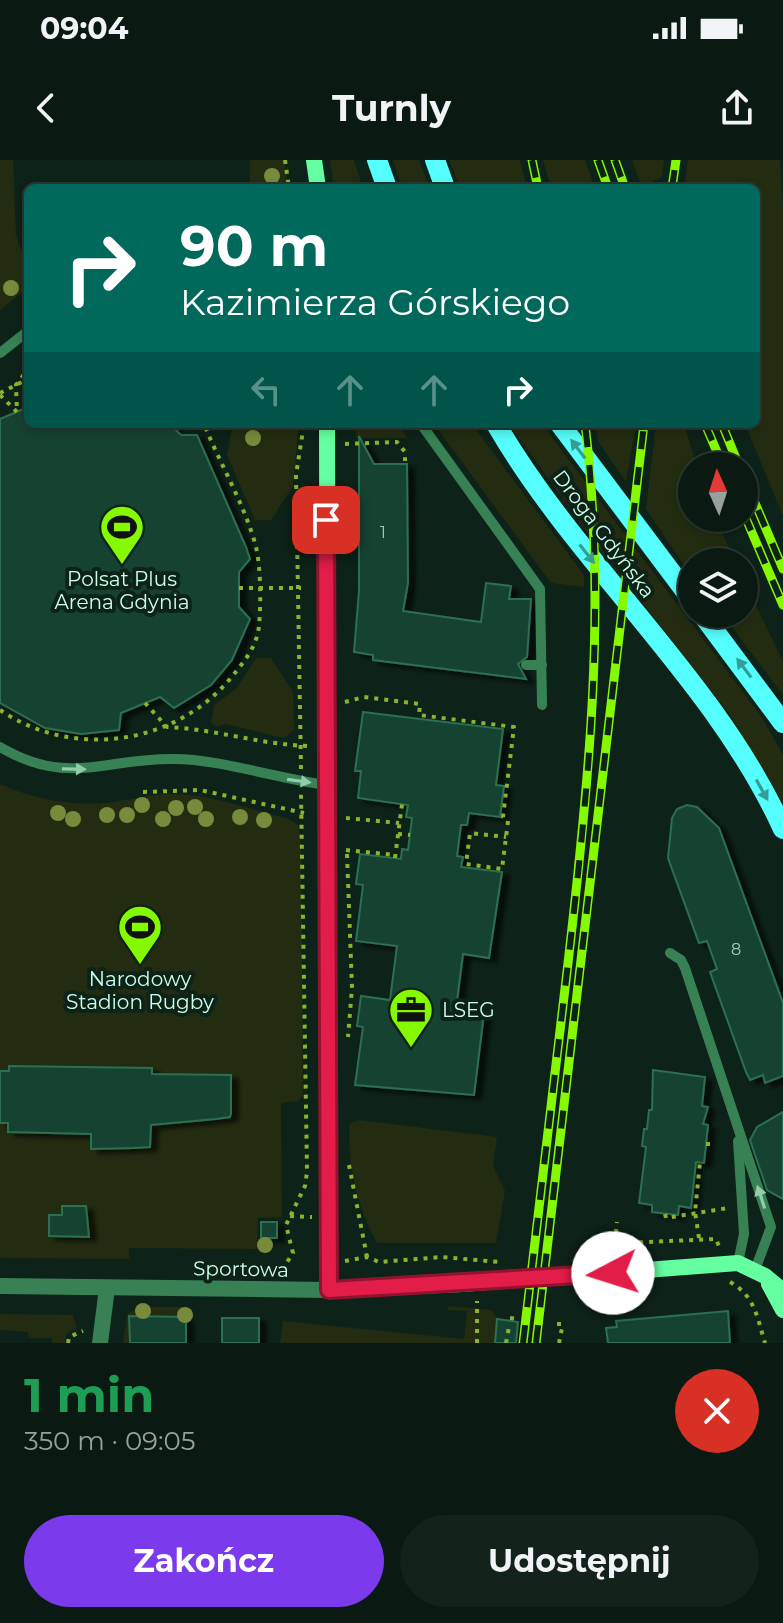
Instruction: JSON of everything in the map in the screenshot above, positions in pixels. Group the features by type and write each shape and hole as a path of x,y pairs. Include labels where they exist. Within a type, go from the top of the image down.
{"main road":[{"path":"377,160 386,184"},
{"path":"435,160 444,184"},
{"name":"Droga Gdyńska","path":"499,428 580,545 709,707 740,751 783,829"},
{"name":"Droga Gdyńska","path":"563,428 678,581"},
{"path":"712,628 783,723"}],"street":[{"path":"314,160 317,184"},
{"path":"327,428 329,1290"},
{"name":"Sportowa","path":"0,1286 329,1290 432,1286 738,1263 760,1273 783,1291"},
{"path":"760,1273 783,1310"},
{"path":"100,1343 107,1288"}],"lane":[{"path":"0,353 24,334"},
{"path":"424,428 538,583 542,705"},
{"path":"526,665 542,665"},
{"path":"0,747 41,765 60,769 80,771 175,759 327,785"},
{"path":"670,953 681,960 685,968 771,1227 760,1273"},
{"path":"737,1123 744,1234 738,1263"}],"path":[{"path":"285,160 288,184"},
{"path":"24,374 16,385 17,412 0,394 16,385 24,381"},
{"path":"167,727 221,689 241,666 255,642 259,627 256,549 206,428"},
{"path":"289,1264 293,1253 286,1225 307,1172 304,813 296,475 303,428"},
{"path":"343,444 397,442 405,452 405,461"},
{"path":"239,588 299,588"},
{"path":"341,705 364,697 420,704 419,715 514,727 503,817 508,821 506,837 502,869 466,864 470,833 506,837"},
{"path":"145,703 167,727"},
{"path":"0,710 28,728 69,739 110,740 167,727 194,728 271,745 327,746"},
{"path":"143,792 200,790 304,813"},
{"path":"346,850 395,857 402,804"},
{"path":"340,817 399,823"},
{"path":"398,834 410,835"},
{"path":"706,1144 713,1144"},
{"path":"699,1238 695,1212 700,1162"},
{"path":"665,1214 666,1218 734,1206"},
{"path":"290,1216 320,1217"},
{"path":"349,1219 360,1221 367,1257"},
{"path":"615,1243 617,1222"},
{"path":"576,1261 600,1244 615,1243 716,1239 722,1252"},
{"path":"343,1262 367,1257 379,1262 442,1257 511,1263"},
{"path":"725,1280 743,1290 752,1301 765,1343"},
{"path":"476,1295 477,1343"},
{"path":"510,1318 518,1319"},
{"path":"559,1343 561,1325"},
{"path":"506,1343 509,1327"}],"green space":[{"path":"0,160 13,160 16,234 24,259 24,291 0,310"},
{"path":"250,160 284,160 287,184 250,184"},
{"path":"330,160 354,160 362,184 333,184"},
{"path":"393,160 419,160 428,184 401,184"},
{"path":"449,160 520,160 526,184 458,184"},
{"path":"543,160 585,160 594,184 550,184"},
{"path":"632,160 664,160 662,177 641,184"},
{"path":"688,160 780,160 783,210 783,516 747,428 760,428 760,184 685,184"},
{"path":"232,428 299,428 293,486 271,520 255,520 227,455"},
{"path":"355,428 401,428 407,438 356,438"},
{"path":"437,428 475,428 584,575 584,587 551,583"},
{"path":"512,428 545,428 678,605 678,628 695,628 761,716 783,754 783,803 728,712 584,529"},
{"path":"596,428 635,428 626,482 598,441"},
{"path":"656,428 685,428 693,452 678,452 678,532 722,532 729,548 678,548 678,556 646,509"},
{"path":"758,609 783,662 783,695 733,628 758,628"},
{"path":"256,658 271,658 293,692 294,730 284,738 225,724 217,727 211,723 214,705 236,689"},
{"name":"Narodowy Stadion Rugby","path":"0,784 41,798 70,803 189,795 289,819 298,825 301,840 303,1095 298,1101 281,1103 282,1217 258,1218 257,1249 129,1248 129,1259 0,1258"},
{"path":"359,1120 497,1137 493,1166 505,1191 496,1243 377,1243 364,1215 352,1170 349,1124"},
{"path":"448,1306 491,1310 497,1319 495,1343 280,1343 283,1321 464,1339 467,1311 448,1310"},
{"path":"138,1307 187,1307 186,1317 130,1316 130,1343 123,1343 127,1314"},
{"path":"0,1314 73,1315 77,1328 66,1334 65,1343 52,1343 52,1338 29,1338 28,1332 0,1330"}],"building":[{"name":"Polsat Plus Arena Gdynia","path":"24,409 24,428 174,428 181,435 197,435 250,559 239,572 239,607 250,619 232,660 211,685 174,708 160,697 121,713 119,730 81,734 45,728 0,703 0,419"},
{"path":"359,436 374,464 407,464 408,583 403,611 481,622 486,583 511,586 509,599 531,599 527,657 518,664 526,679 373,660 373,655 354,652 359,591"},
{"path":"363,712 503,729 496,785 504,786 500,817 469,813 467,825 461,825 457,856 463,857 461,867 502,872 489,958 463,954 456,1009 484,1013 474,1095 355,1085 363,1027 357,1026 361,996 390,1000 397,946 356,941 363,885 356,884 360,854 401,859 402,849 408,850 412,818 406,817 408,805 358,798 361,771 355,771"},
{"path":"687,805 697,807 719,828 783,1003 783,1076 765,1083 763,1075 750,1080 746,1072 710,972 717,969 707,941 699,943 668,858 672,818 677,809"},
{"path":"9,1066 152,1068 152,1074 231,1075 231,1113 230,1117 151,1125 150,1147 91,1149 91,1134 8,1132 8,1123 0,1123 0,1071 9,1071"},
{"path":"653,1070 705,1077 702,1106 708,1107 703,1124 708,1125 704,1163 696,1162 691,1208 679,1206 678,1215 652,1212 652,1205 639,1203 646,1147 642,1146 644,1129 647,1129 649,1110 652,1110"},
{"path":"783,1112 783,1199 767,1190 750,1140 757,1127"},
{"path":"62,1206 86,1206 89,1237 49,1236 49,1215 62,1215"},
{"path":"261,1222 277,1222 277,1238 261,1238"},
{"path":"728,1311 730,1343 608,1343 606,1328 617,1327 616,1321"},
{"path":"129,1316 186,1317 186,1343 130,1343"},
{"path":"222,1318 259,1318 259,1343 222,1343"},
{"path":"497,1319 518,1322 516,1343 495,1343"}],"railway":[{"path":"532,160 537,184"},
{"path":"598,160 607,184"},
{"path":"615,160 624,184"},
{"path":"673,184 676,160"},
{"path":"523,1343 576,895 593,694 595,560 585,428"},
{"path":"536,1343 644,428"},
{"path":"707,428 717,452"},
{"path":"724,428 733,452"},
{"path":"758,510 783,569"},
{"path":"752,532 783,605"}],"place":[{"name":"Polsat Plus Arena Gdynia","path":"122,566"},
{"name":"Narodowy Stadion Rugby","path":"140,966"},
{"name":"LSEG","path":"411,1049"}],"route":[{"path":"326,520 329,1290 613,1273"}]}
